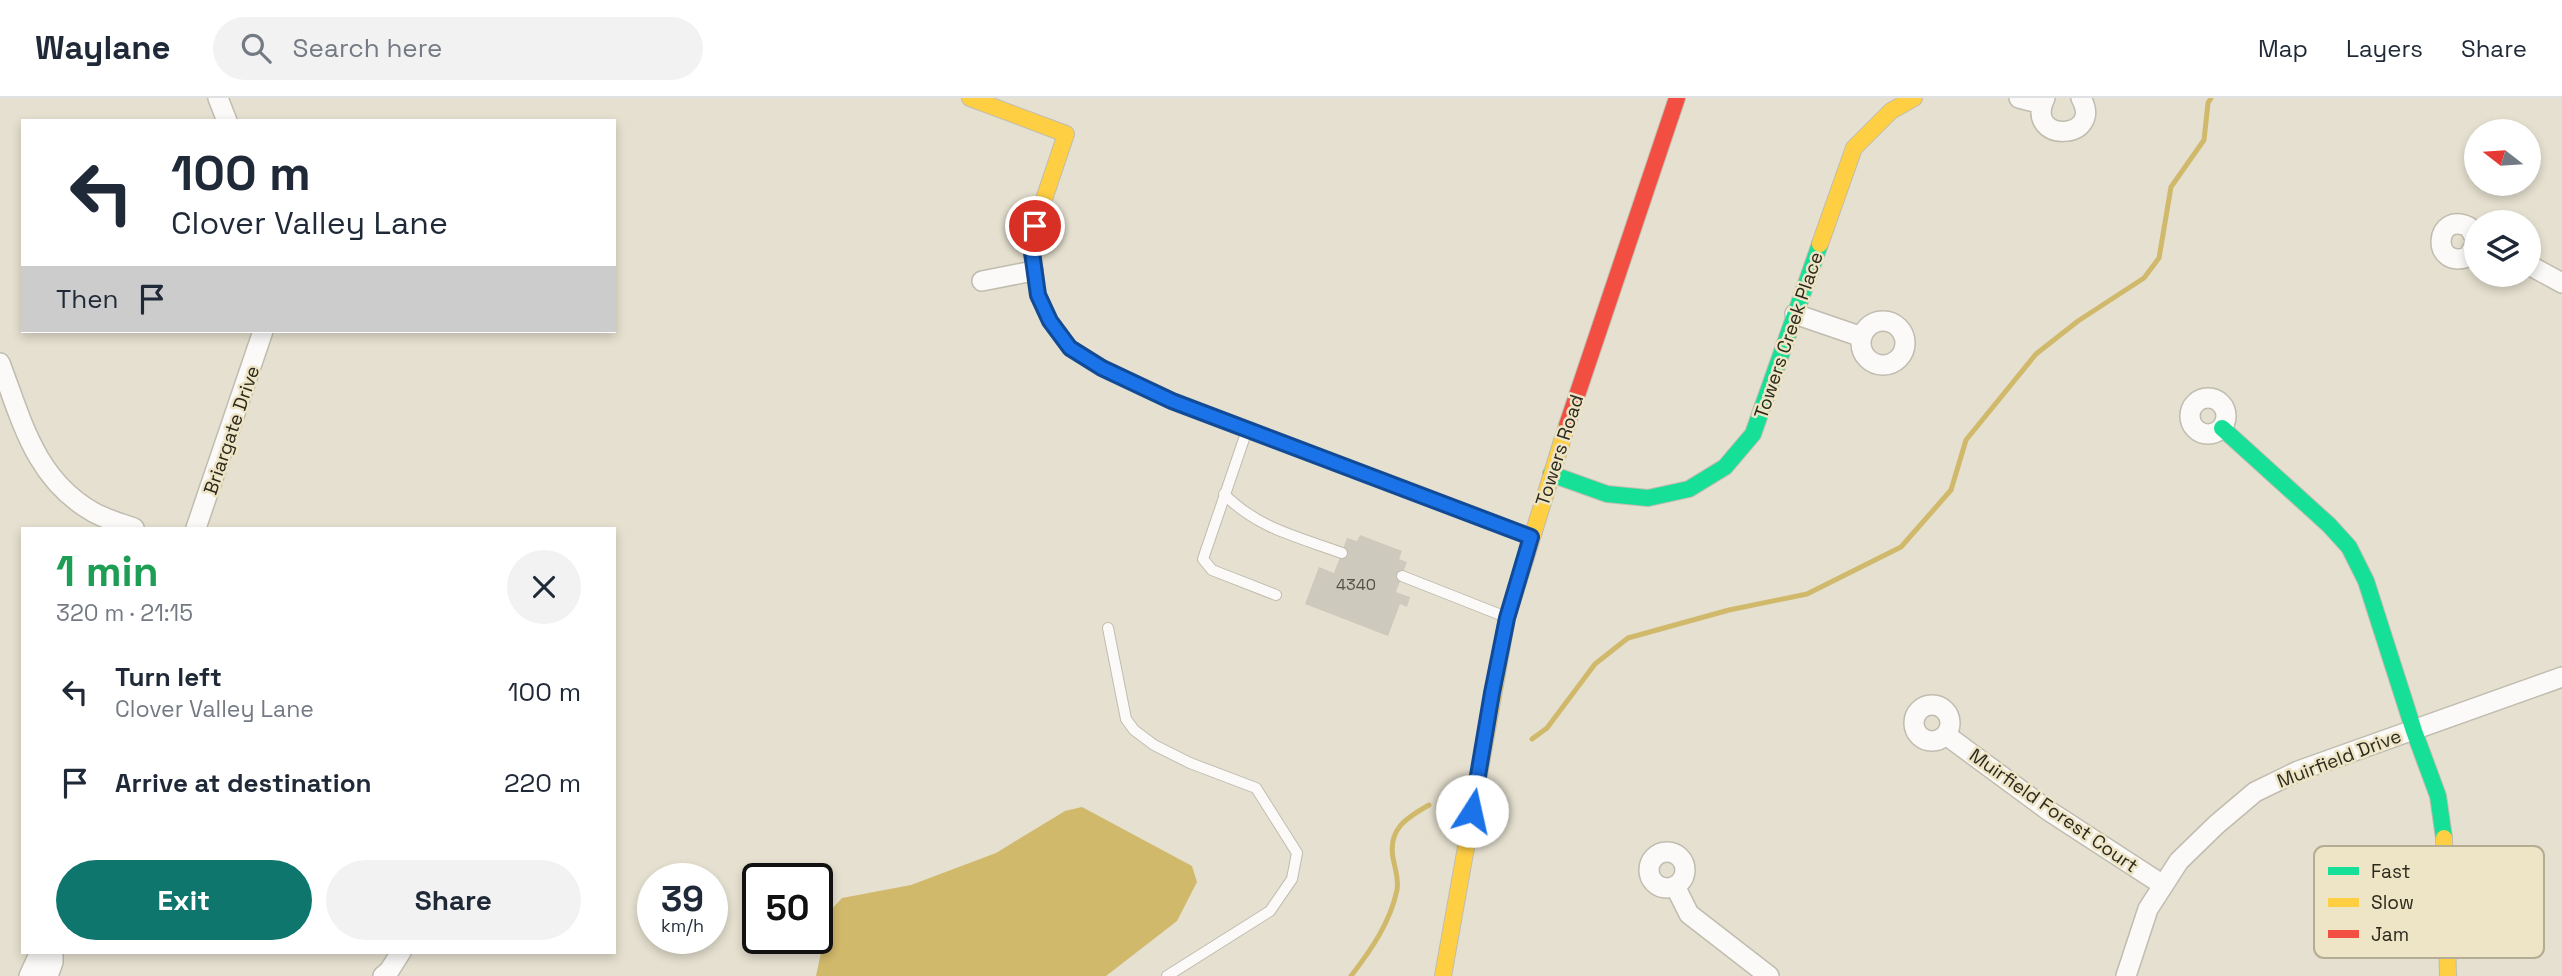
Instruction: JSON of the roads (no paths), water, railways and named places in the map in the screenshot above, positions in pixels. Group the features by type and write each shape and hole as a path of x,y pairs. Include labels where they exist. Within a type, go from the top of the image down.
{"street":[{"path":"218,98 226,119"},
{"path":"970,98 1066,134 1031,245 1038,295 1050,321 1070,348 1102,368 1172,401 1531,537"},
{"name":"Towers Road","path":"1443,976 1507,618 1551,474 1677,98"},
{"name":"Towers Creek Place","path":"1551,474 1607,494 1648,498 1689,489 1725,467 1753,434 1854,148 1887,104 1914,98"},
{"path":"2019,98 2043,101 2041,113 2048,127 2061,133 2081,124 2086,110 2081,98"},
{"path":"982,281 1034,271"},
{"path":"2541,272 2562,283"},
{"path":"1795,314 1862,337"},
{"name":"Briargate Drive","path":"196,527 263,333"},
{"path":"0,363 24,428 46,472 61,489 94,512 132,527"},
{"path":"2222,428 2329,525 2349,547 2366,581 2414,731 2438,796 2444,846"},
{"name":"Muirfield Drive","path":"2126,976 2148,909 2179,861 2255,792 2298,771 2562,677"},
{"name":"Muirfield Forest Court","path":"1946,735 2049,811 2164,885"},
{"path":"1675,886 1689,914 1769,976"},
{"path":"29,976 39,954"},
{"path":"48,976 54,954"},
{"path":"383,976 400,954"},
{"path":"2448,958 2448,976"}],"lane":[{"path":"1247,429 1203,559 1212,570 1276,595"},
{"path":"1224,494 1240,511 1256,521 1342,553"},
{"path":"1402,576 1507,618"},
{"path":"1108,628 1126,719 1134,730 1154,745 1190,763 1256,788 1297,853 1292,879 1269,911 1167,976"}],"waterway":[{"path":"1532,739 1547,728 1595,664 1628,638 1729,610 1807,594 1901,547 1951,490 1966,440 2036,354 2078,321 2144,278 2159,258 2171,187 2204,140 2208,103 2211,98"},
{"path":"1351,976 1379,936 1394,902 1397,882 1392,848 1396,832 1406,820 1429,805"}]}
